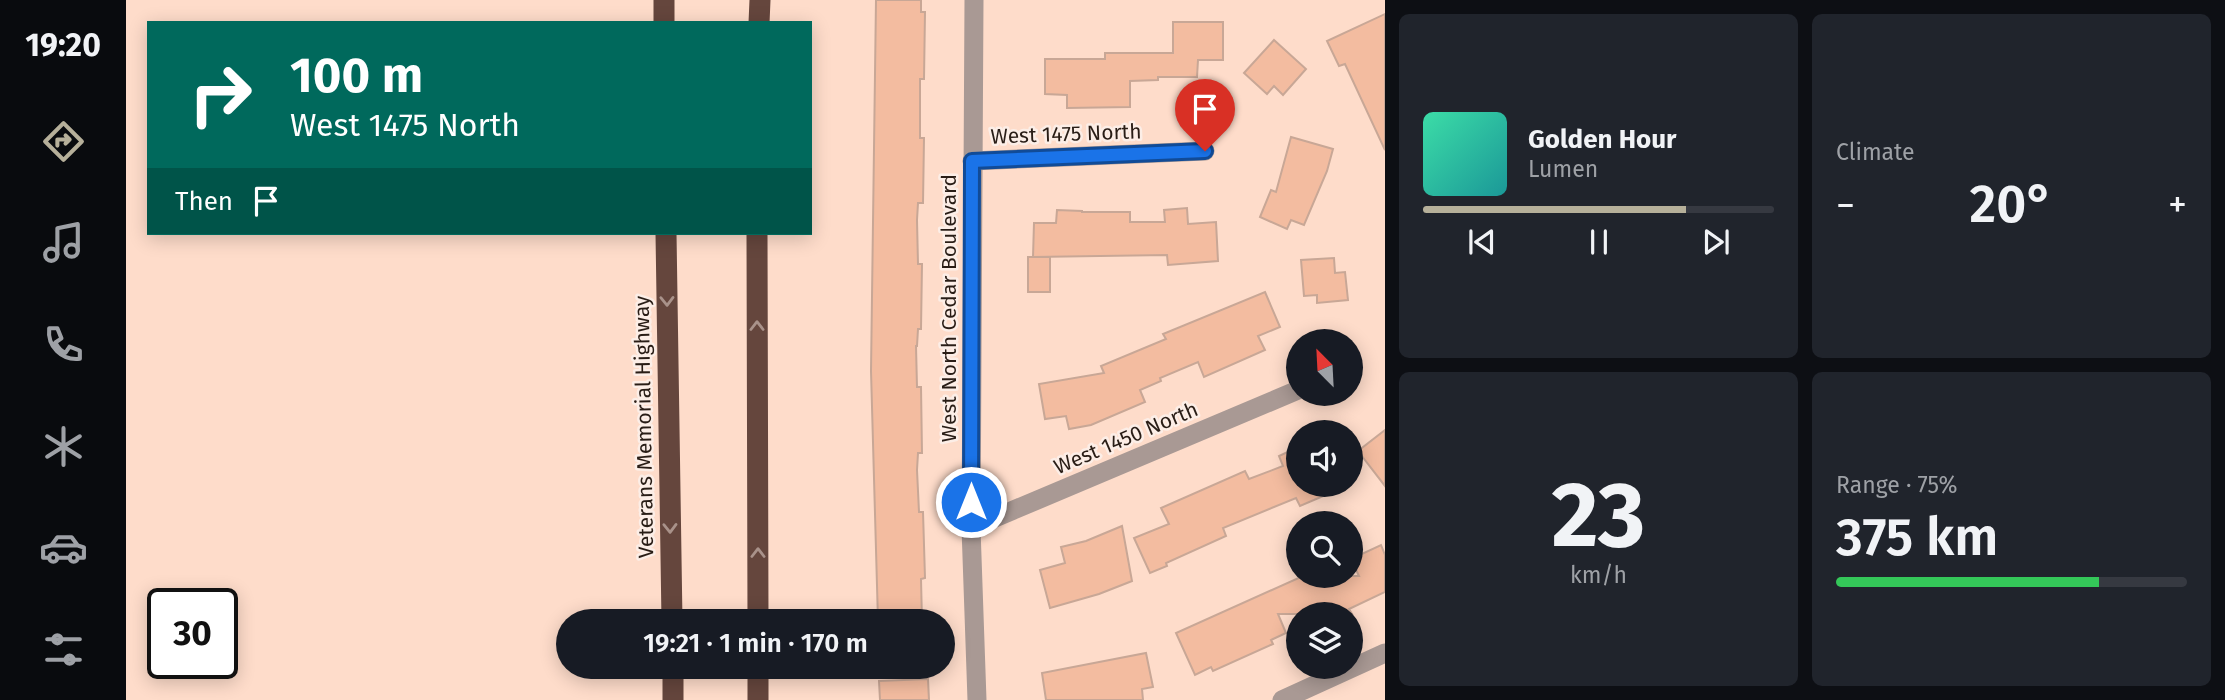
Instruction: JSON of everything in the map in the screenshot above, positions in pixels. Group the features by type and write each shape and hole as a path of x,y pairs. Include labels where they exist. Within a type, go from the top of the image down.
{"highway":[{"path":"664,0 664,21"},
{"path":"759,21 760,0"},
{"name":"Veterans Memorial Highway","path":"666,235 672,609"},
{"path":"757,235 758,609"},
{"path":"673,679 673,700"},
{"path":"758,679 758,700"}],"street":[{"name":"West North Cedar Boulevard","path":"974,0 971,528 977,700"},
{"name":"West 1475 North","path":"972,161 1205,151"},
{"name":"West 1450 North","path":"971,528 1286,395"},
{"path":"1282,700 1320,692 1385,653"}],"building":[{"path":"876,0 921,0 921,12 925,12 924,79 920,79 920,138 924,138 923,203 918,203 917,220 918,264 922,264 921,329 918,329 916,346 917,387 921,387 922,453 918,453 917,470 919,512 923,512 925,578 921,579 922,609 878,609 871,371"},
{"path":"1385,14 1385,150 1345,64 1339,66 1327,41"},
{"path":"1173,22 1223,22 1223,60 1198,60 1197,77 1158,77 1158,80 1130,81 1130,107 1067,108 1067,95 1045,94 1045,59 1105,59 1105,53 1173,53"},
{"path":"1274,40 1306,69 1283,95 1274,86 1267,94 1244,73"},
{"path":"1291,137 1333,149 1327,171 1304,225 1291,220 1287,229 1260,217 1271,190 1276,192"},
{"path":"1187,208 1188,224 1216,222 1218,261 1168,265 1167,255 1033,257 1034,223 1056,223 1057,210 1130,212 1130,222 1165,222 1164,210"},
{"path":"1028,257 1050,257 1050,292 1028,292"},
{"path":"1334,258 1335,273 1345,272 1348,300 1317,303 1317,295 1304,296 1301,260"},
{"path":"1265,292 1280,327 1258,336 1265,350 1204,377 1198,362 1160,378 1161,381 1140,390 1145,402 1091,425 1069,429 1066,416 1045,419 1039,384 1104,373 1101,366 1166,339 1163,334"},
{"path":"1385,430 1385,486 1363,457 1363,447"},
{"path":"1286,453 1286,497 1321,497 1300,506 1296,498 1223,528 1226,536 1150,573 1134,538 1169,524 1161,508 1245,471 1249,479 1283,466 1279,456"},
{"path":"1122,526 1132,581 1050,608 1040,570 1065,563 1061,547 1086,541"},
{"path":"1381,545 1385,555 1385,592 1363,602 1286,602 1286,614 1278,614 1286,633 1271,640 1273,644 1213,671 1211,667 1195,675 1176,633 1286,584 1286,588 1363,588 1363,553"},
{"path":"1146,653 1153,687 1142,689 1143,700 1046,700 1042,673"},
{"path":"928,679 929,700 880,700 879,681"}],"route":[{"path":"971,502 972,161 1205,151"}]}
